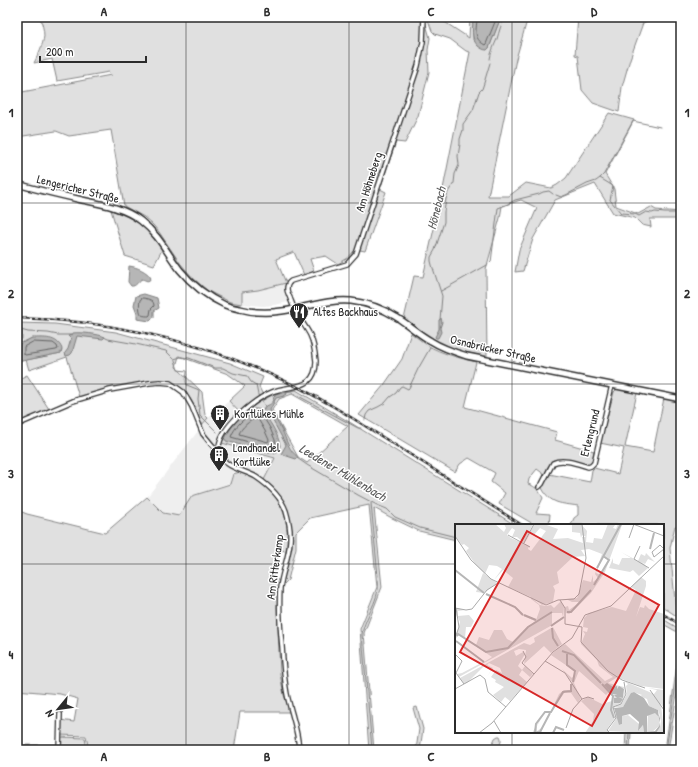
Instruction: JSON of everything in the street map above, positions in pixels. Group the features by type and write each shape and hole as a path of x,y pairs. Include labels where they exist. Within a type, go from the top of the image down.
{"main road":[{"name":"Lengericher Straße","path":"17,184 108,206 126,212 139,219 150,228 180,270 197,288"},
{"name":"Osnabrücker Straße","path":"197,288 227,306 252,312 281,311 326,302 349,301 362,303 392,314 429,341 443,348 467,356 681,399"}],"street":[{"name":"Am Höhneberg","path":"294,309 287,290 288,284 291,281 347,264 356,254 418,66 424,17"},
{"path":"220,452 220,443 223,436 236,418 256,402 272,392 303,385 308,382 315,371 316,361 312,340 294,309"},
{"name":"Am Ritterkamp","path":"17,425 73,401 110,390 149,383 170,383 183,392 186,396 203,434 217,451 220,452 221,457 225,462 230,466 258,478 274,493 285,509 290,525 290,541 280,586 279,608 284,673 296,728 299,750"},
{"name":"Erlengrund","path":"539,487 553,463 566,462 588,467 594,463 612,385"},
{"path":"17,749 59,749 60,714"}],"shaded area":[{"path":"40,17 424,17 430,38 428,50 429,72 418,116 405,143 396,142 380,189 386,192 365,251 354,251 348,258 338,264 326,256 310,259 314,271 304,275 294,252 276,259 286,283 258,290 242,292 242,304 230,302 208,291 193,278 180,263 153,225 144,217 124,206 111,130 69,136 56,131 17,137 17,93 111,75 109,72 57,81 52,59 34,63 44,36"},
{"path":"427,17 437,17 469,38 470,17 473,17 473,40 487,50 501,17 528,17 516,59 488,196 509,196 526,183 551,188 557,185 566,178 609,113 634,120 605,174 614,189 616,206 638,214 651,207 656,210 681,212 681,219 650,219 651,227 642,225 635,218 613,213 595,184 555,200 533,239 523,271 515,272 519,250 537,208 521,200 502,206 486,269 487,357 464,352 438,343 404,319 414,276 423,277 443,189 470,52 466,51 450,39 435,34 432,31"},
{"path":"578,17 654,17 643,23 622,87 619,112 593,103 582,90 578,56 575,55"},
{"path":"111,210 140,224 152,234 163,248 154,265 125,256"},
{"path":"286,283 284,291 289,302 263,306 242,304 242,292 258,290"},
{"path":"17,323 55,324 116,332 230,363 263,377 259,387 263,395 239,412 229,401 245,386 228,374 179,356 176,367 202,392 205,415 208,418 200,427 193,403 190,398 177,385 169,382 144,382 79,397 67,357 29,370 26,360 61,353 32,338 20,344 19,356 22,361 17,362"},
{"path":"411,333 427,345 439,351 476,362 465,407 557,432 555,440 594,451 590,464 586,465 553,460 547,468 545,475 537,469 529,479 528,484 534,486 543,498 536,513 550,514 549,524 533,524 499,504 505,493 491,482 495,473 469,458 460,464 455,472 359,415 384,385 402,359"},
{"path":"27,375 49,409 17,423 17,380"},
{"path":"617,389 637,393 625,447 653,452 664,398 681,402 681,527 675,526 670,548 676,610 681,611 681,619 664,608 664,524 571,524 574,518 578,515 578,506 557,502 549,498 542,488 549,474 590,482 592,470 594,468 618,474 624,448 600,443 614,392"},
{"path":"296,390 513,524 455,524 455,540 419,531 374,508 382,587 364,633 374,750 369,750 360,629 377,587 369,505 310,518 296,532 296,548 288,580 282,586 292,546 292,530 290,519 283,502 277,492 264,480 275,458 222,443 230,428 241,415 274,394","holes":["292,394 348,426 307,463 298,457 272,410 279,399"]},
{"path":"229,401 241,415 222,443 275,458 264,480 234,467 230,483 192,496 179,517 163,513 147,497 208,418"},
{"path":"240,472 253,477 264,484 272,493 279,502 287,525 286,551 279,550 273,578 280,581 277,607 280,674 284,695 290,712 240,712 234,750 89,750 86,736 60,735 60,720 74,722 78,699 60,694 17,690 17,510 27,514 105,533 147,497 163,513 179,516 192,496 230,484 233,474"},
{"path":"664,620 681,630 681,634 664,625"},
{"path":"681,635 681,668 668,750 665,750"},
{"path":"417,707 423,729 420,750 416,750 419,729 413,708"},
{"path":"626,733 631,733 630,750 625,750"},
{"path":"500,736 501,740 497,750 490,750 495,738"},
{"path":"61,737 85,738 87,750 61,750"},
{"path":"17,745 57,745 57,746 17,747"}],"water":[{"path":"473,17 501,17 487,50 475,43 472,32"},
{"path":"129,266 135,267 147,273 151,278 150,280 148,281 142,279 136,285 131,286 128,282"},
{"path":"144,294 157,298 159,308 154,311 154,317 150,321 137,319 137,313 134,305 136,296"},
{"path":"441,318 441,332 438,338 436,338 435,337 439,329 439,320"},
{"path":"73,333 105,337 103,339 77,336 72,353 66,356 65,353 71,339 68,336 72,335"},
{"path":"32,338 45,338 57,342 62,349 61,353 22,361 19,356 20,344"},
{"path":"286,392 287,394 284,396 276,398 270,410 282,430 290,448 298,457 296,459 281,454 286,445 268,414 265,415 276,434 280,446 275,454 226,441 225,439 230,430 242,416 252,410 257,409 262,411 264,407 273,402 273,397 275,395"}],"waterway":[{"name":"Hönebach","path":"490,59 505,17"},
{"name":"Hönebach","path":"440,320 442,296 432,265 431,257 435,250 444,222 444,212 448,192 454,183 455,174 459,165 458,156 463,124 473,110 479,92 482,89 490,63"},
{"path":"600,178 604,174 633,121 660,127"},
{"path":"556,195 561,197 600,178 613,186 610,200 621,213 635,214 639,216 646,212 681,213"},
{"path":"441,291 491,262 498,208 515,200 543,192 549,191 553,194"},
{"path":"17,329 28,332 72,335"},
{"path":"22,330 22,339"},
{"name":"Leedener Mühlenbach","path":"104,337 166,351 174,359 181,357 189,358 215,368 223,368 233,373 247,376 251,382 256,385 258,395 265,406"},
{"name":"Hönebach","path":"365,420 369,411 385,403 400,387 402,386 408,389 409,388 430,348"},
{"name":"Leedener Mühlenbach","path":"17,360 21,359"},
{"path":"175,360 178,370 187,371 187,385 199,390 198,399 200,415 217,432"},
{"name":"Hönebach","path":"286,393 291,392 358,428 361,428"},
{"name":"Leedener Mühlenbach","path":"297,458 358,495 387,509 395,517 420,528 455,537"},
{"path":"371,503 378,576"},
{"path":"372,750 362,634 377,594 378,580"},
{"path":"666,750 681,652"},
{"name":"Leedener Mühlenbach","path":"628,750 629,733"}],"railway":[{"path":"17,318 86,323 121,328 188,344 253,367 285,381 339,410 520,524"},
{"path":"664,615 681,625"}],"place":[{"name":"Altes Backhaus","path":"299,329"},
{"name":"Kortlükes Mühle","path":"220,431"},
{"name":"Landhandel Kortlüke","path":"219,472"}]}
